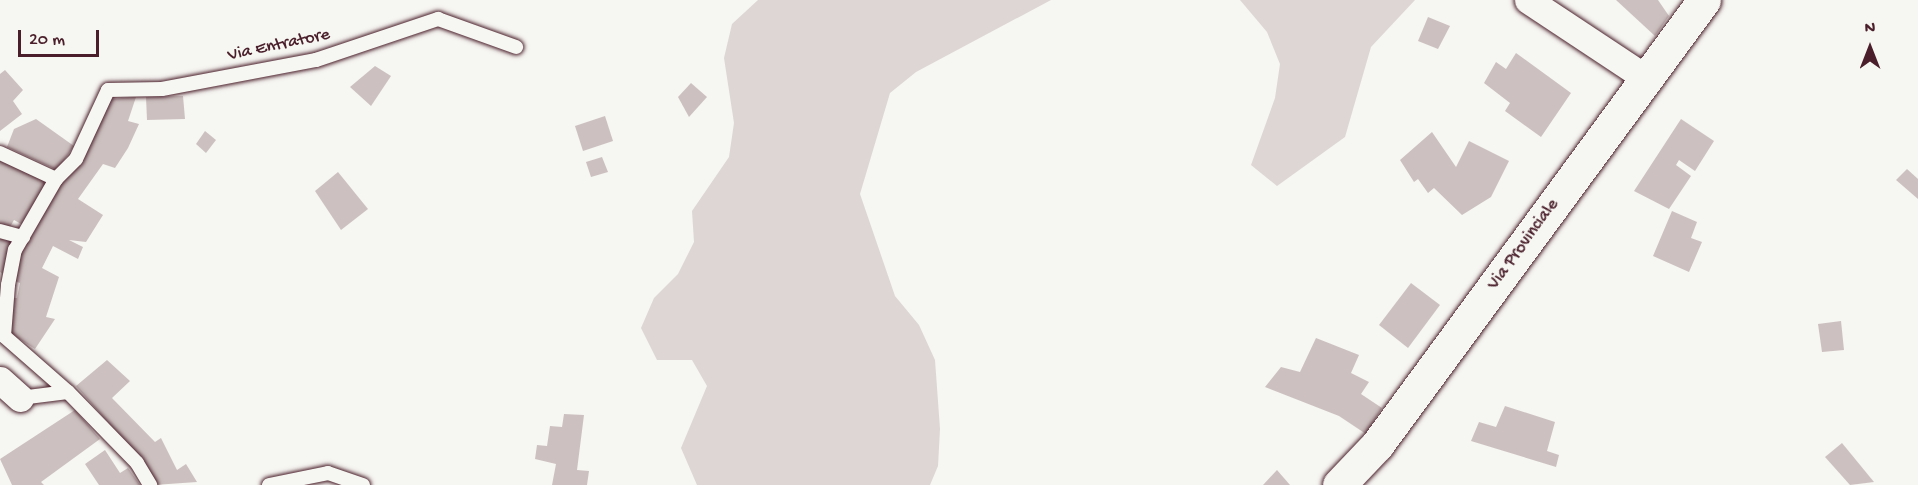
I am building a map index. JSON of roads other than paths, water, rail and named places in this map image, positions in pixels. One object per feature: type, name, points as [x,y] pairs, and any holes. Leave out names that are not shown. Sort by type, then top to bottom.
[{"type":"main road","name":"Via Provinciale","points":[[1339,485],[1377,445],[1704,0]]},
{"type":"street","points":[[1528,0],[1646,78]]},
{"type":"lane","name":"Via Entratore","points":[[150,485],[137,463],[68,392],[4,336],[9,277],[23,237],[56,179],[76,159],[108,90],[162,89],[316,60],[438,19],[516,47]]},
{"type":"lane","points":[[0,153],[56,179]]},
{"type":"lane","points":[[0,231],[23,237]]},
{"type":"lane","points":[[10,389],[68,392]]},
{"type":"lane","points":[[269,485],[328,473],[363,485]]}]
